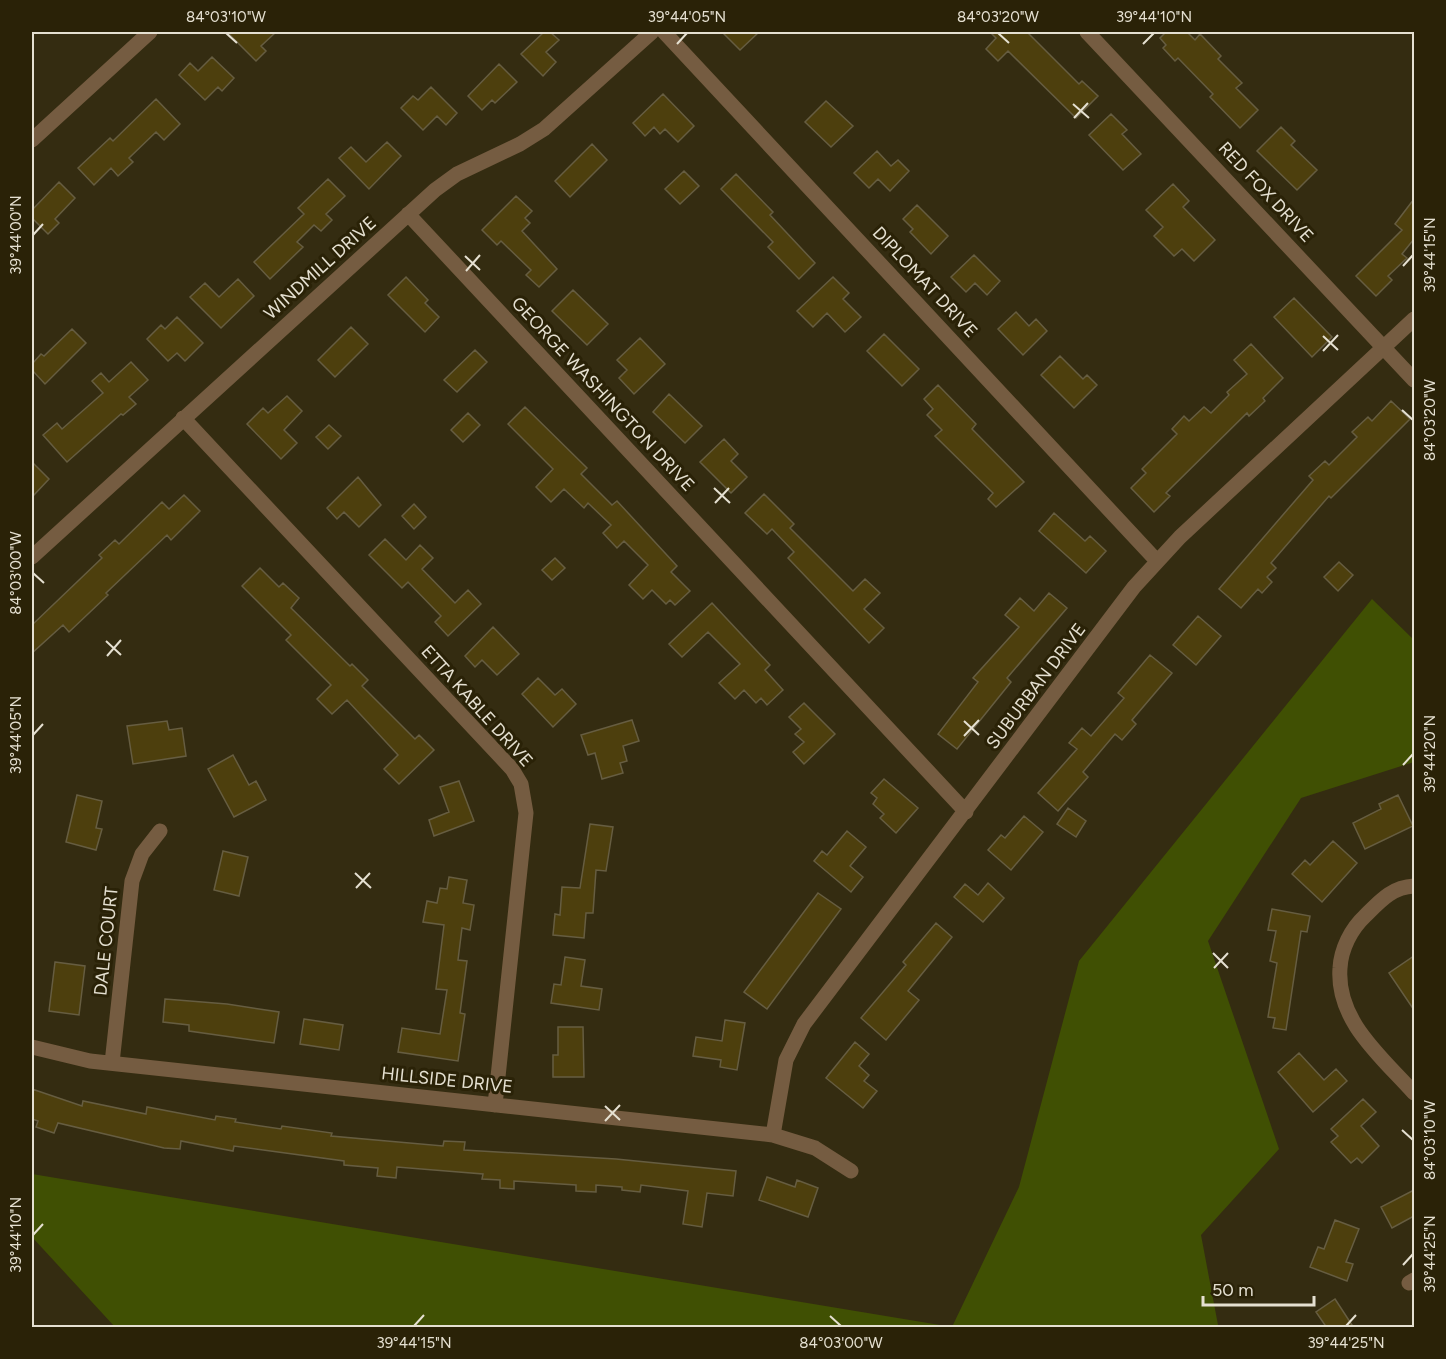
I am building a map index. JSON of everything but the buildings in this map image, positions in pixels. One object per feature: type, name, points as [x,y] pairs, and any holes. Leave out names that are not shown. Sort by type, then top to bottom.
[{"type":"street","points":[[32,140],[150,32]]},
{"type":"street","name":"WINDMILL DRIVE","points":[[32,557],[408,214],[457,174],[520,144],[544,129],[652,32]]},
{"type":"street","name":"DIPLOMAT DRIVE","points":[[664,32],[1156,560]]},
{"type":"street","name":"RED FOX DRIVE","points":[[1087,32],[1414,380]]},
{"type":"street","name":"GEORGE WASHINGTON DRIVE","points":[[408,214],[966,812]]},
{"type":"street","name":"SUBURBAN DRIVE","points":[[773,1135],[786,1060],[798,1034],[1156,560],[1414,319]]},
{"type":"street","name":"ETTA KABLE DRIVE","points":[[183,418],[512,769],[521,784],[526,813],[495,1104]]},
{"type":"street","name":"DALE COURT","points":[[112,1063],[132,881],[142,854],[160,831]]},
{"type":"street","points":[[1414,886],[1392,892],[1361,919],[1349,936],[1342,952],[1339,981],[1344,1007],[1352,1022],[1414,1093]]},
{"type":"street","name":"HILLSIDE DRIVE","points":[[32,1047],[55,1055],[112,1063],[773,1135],[815,1148],[851,1171]]},
{"type":"green space","points":[[1372,599],[1414,640],[1414,762],[1301,798],[1208,941],[1279,1149],[1201,1235],[1218,1325],[1221,1327],[952,1327],[1019,1187],[1079,961]]},
{"type":"green space","points":[[32,1174],[952,1327],[115,1327],[32,1237]]}]
